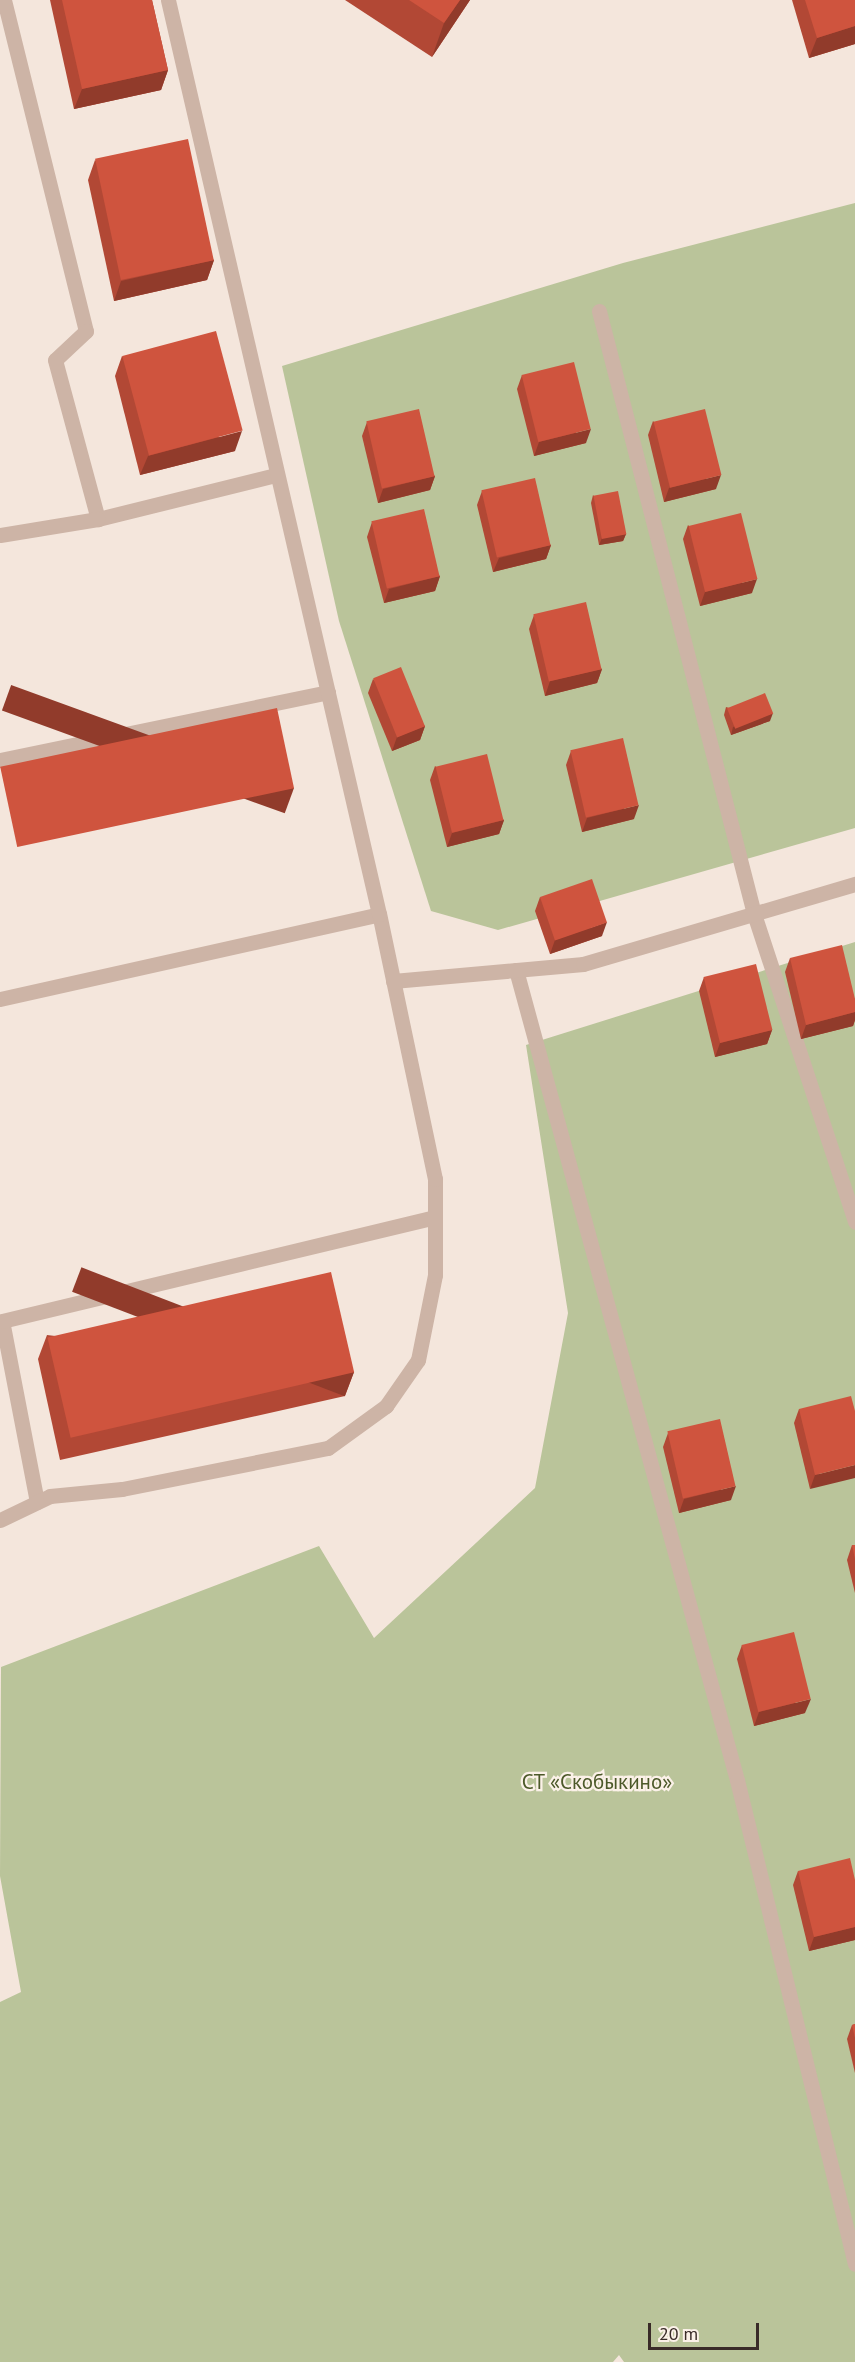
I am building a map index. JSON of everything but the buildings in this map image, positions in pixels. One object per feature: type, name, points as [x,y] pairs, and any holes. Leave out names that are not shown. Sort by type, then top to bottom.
[{"type":"street","points":[[4,0],[86,331],[56,360],[98,519]]},
{"type":"street","points":[[0,1520],[50,1496],[122,1489],[328,1448],[386,1406],[418,1360],[435,1275],[435,1179],[379,914],[168,0]]},
{"type":"street","points":[[599,310],[754,914],[855,1222]]},
{"type":"street","points":[[0,535],[98,519],[276,475]]},
{"type":"street","points":[[0,760],[328,692]]},
{"type":"street","points":[[393,981],[583,964],[855,884]]},
{"type":"street","points":[[0,999],[379,914]]},
{"type":"street","points":[[516,970],[736,1780],[855,2264]]},
{"type":"street","points":[[37,1502],[2,1321],[435,1217]]},
{"type":"green space","points":[[855,203],[855,828],[498,930],[431,911],[339,621],[282,366],[623,263]]},
{"type":"green space","name":"СТ «Скобыкино»","points":[[855,942],[855,2362],[624,2362],[619,2355],[613,2362],[0,2362],[0,2002],[21,1992],[0,1876],[1,1667],[319,1546],[374,1638],[535,1488],[568,1313],[526,1045]]}]
